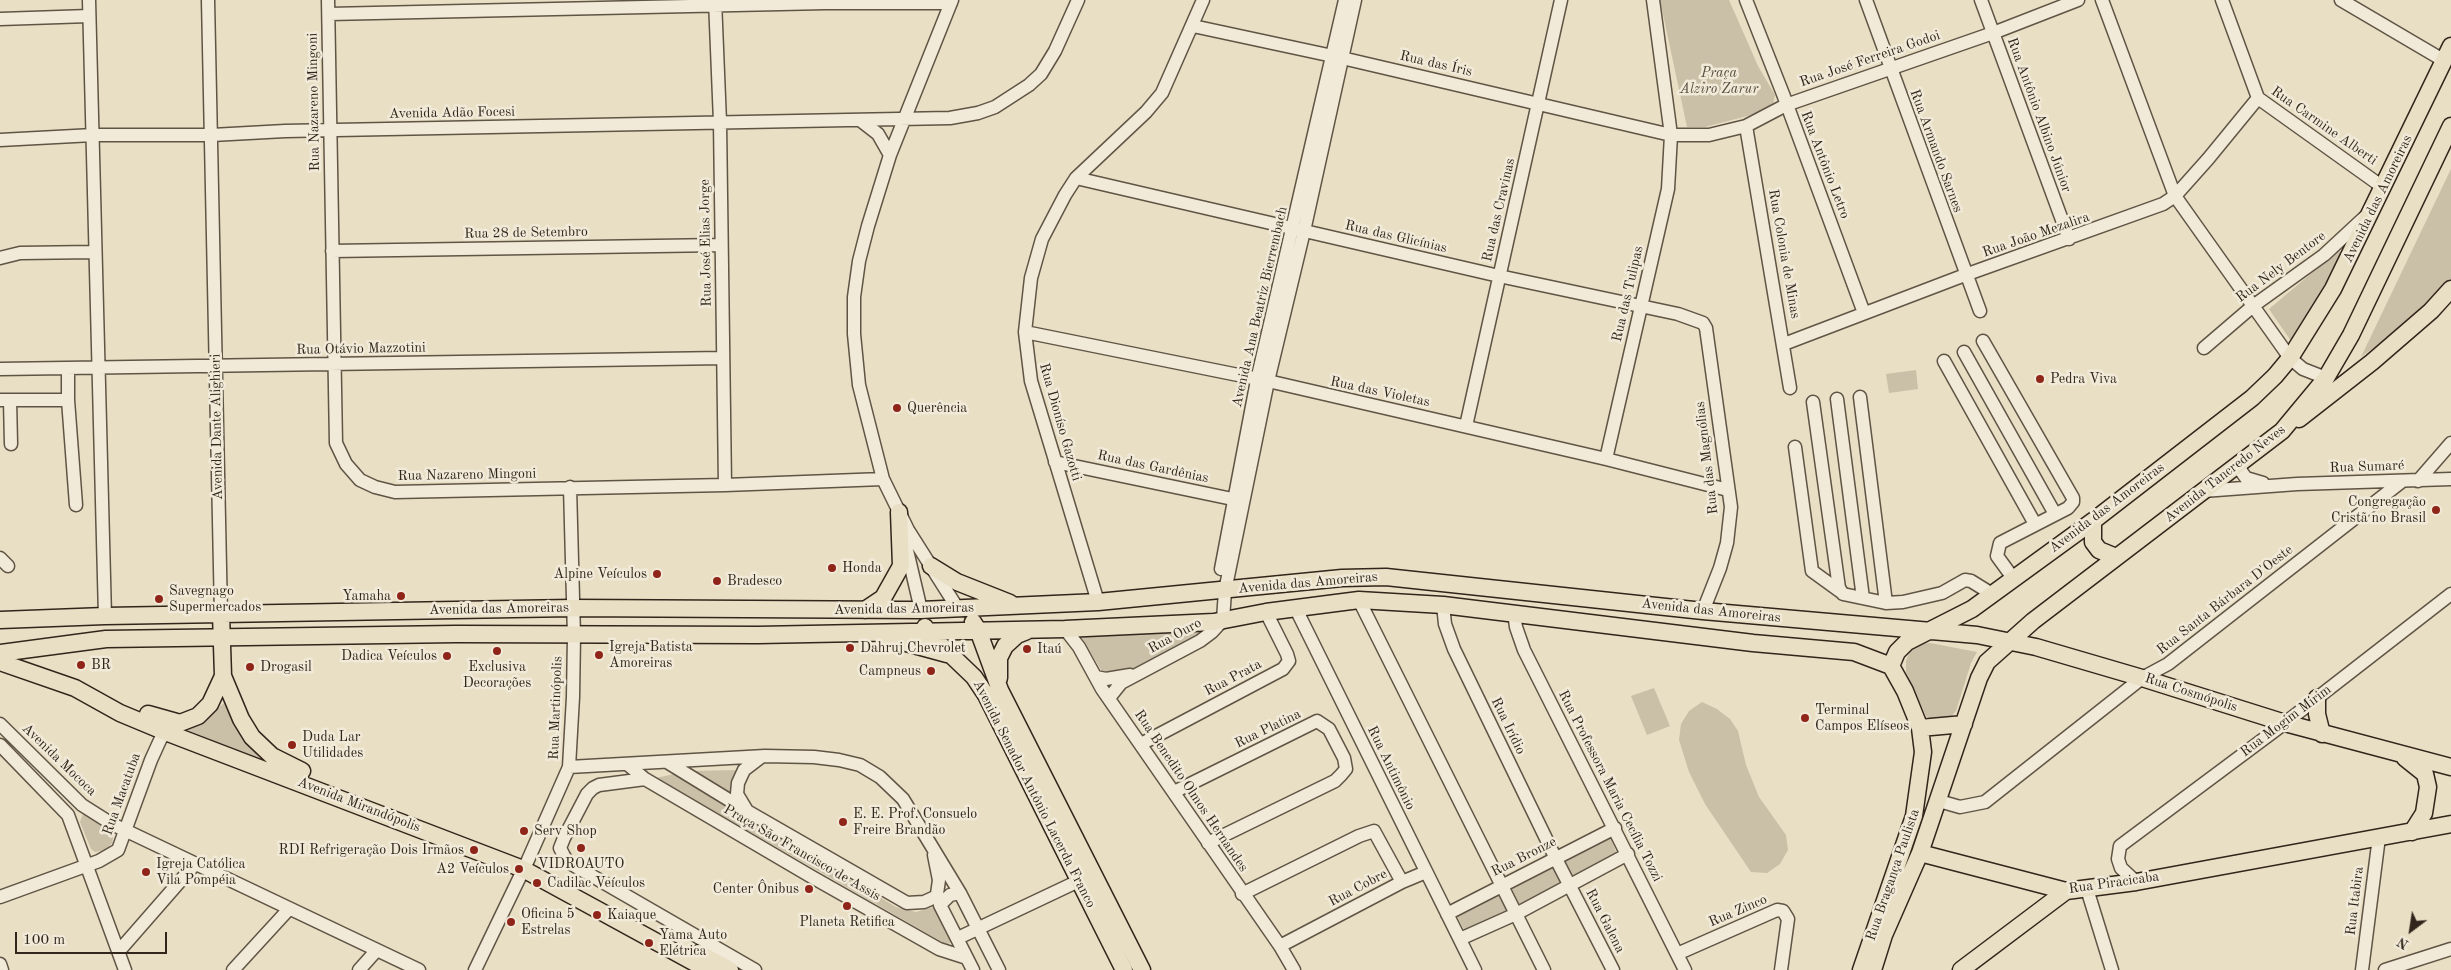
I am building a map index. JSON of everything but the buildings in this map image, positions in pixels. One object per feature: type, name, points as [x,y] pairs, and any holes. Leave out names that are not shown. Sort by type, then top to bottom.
[{"type":"main road","name":"Avenida das Amoreiras","points":[[0,620],[105,616],[572,608],[958,609],[1098,602],[1342,578],[1386,576],[1703,611],[1929,630],[1972,609],[2012,578],[2093,521],[2252,398],[2290,358],[2333,289],[2384,188],[2447,53]]},
{"type":"main road","name":"Avenida Tancredo Neves","points":[[2011,642],[2033,621],[2282,431],[2326,378],[2352,334],[2451,126]]},
{"type":"main road","points":[[2282,431],[2327,399],[2372,362],[2431,311],[2451,289]]},
{"type":"main road","points":[[2326,378],[2342,376],[2372,362]]},
{"type":"main road","points":[[865,610],[884,598],[901,566],[899,512]]},
{"type":"main road","points":[[2093,521],[2093,542],[2099,550],[2116,558]]},
{"type":"main road","points":[[931,566],[975,590],[1017,605]]},
{"type":"main road","name":"Avenida das Amoreiras","points":[[2,663],[106,639],[221,639],[456,634],[574,636],[1065,629],[1218,621],[1266,612],[1359,600],[1443,605],[1753,643],[1854,652],[1891,666]]},
{"type":"main road","points":[[958,609],[972,621],[978,630]]},
{"type":"main road","points":[[921,610],[927,632]]},
{"type":"main road","name":"Avenida Dante Alighieri","points":[[174,728],[198,716],[210,704],[223,676],[221,614]]},
{"type":"main road","points":[[2033,621],[2027,635],[2036,647]]},
{"type":"main road","name":"Avenida Senador Antônio Lacerda Franco","points":[[978,630],[1000,690],[1086,877],[1124,970]]},
{"type":"main road","points":[[1000,690],[998,658],[1012,639],[1029,630]]},
{"type":"main road","points":[[1891,666],[1901,648],[1913,638],[1929,630]]},
{"type":"main road","name":"Rua Cosmópolis","points":[[1929,630],[1977,635],[2036,647],[2322,734],[2451,766]]},
{"type":"main road","points":[[868,632],[951,656]]},
{"type":"main road","name":"Avenida Senador Antônio Lacerda Franco","points":[[927,632],[974,677],[1086,877],[1142,970]]},
{"type":"main road","points":[[1920,853],[1982,669],[1992,655],[2011,642]]},
{"type":"main road","name":"Avenida Mirandópolis","points":[[2,663],[75,688],[120,712],[174,728],[526,864],[708,970]]},
{"type":"main road","name":"Rua Bragança Paulista","points":[[1861,970],[1917,802],[1923,752],[1920,728],[1891,666]]},
{"type":"main road","name":"Avenida Mirandópolis","points":[[223,676],[241,718],[252,736],[261,747],[284,764],[526,864],[730,970]]},
{"type":"main road","points":[[2317,698],[2317,714],[2322,734]]},
{"type":"main road","points":[[1920,728],[1964,724]]},
{"type":"main road","points":[[2401,755],[2420,768],[2427,780],[2427,800],[2424,813],[2412,832]]},
{"type":"main road","name":"Rua Piracicaba","points":[[1920,853],[2066,891],[2136,882],[2451,824]]},
{"type":"main road","name":"Rua Bragança Paulista","points":[[1873,970],[1884,935],[1920,853]]},
{"type":"main road","points":[[1961,970],[2066,891]]},
{"type":"street","points":[[89,0],[97,369],[105,616]]},
{"type":"street","name":"Avenida Dante Alighieri","points":[[208,0],[221,614]]},
{"type":"street","name":"Rua Nazareno Mingoni","points":[[328,0],[333,364],[336,443],[346,464],[360,480],[375,487],[395,492],[725,485],[884,479]]},
{"type":"street","name":"Avenida Adão Focesi","points":[[0,140],[93,136],[950,118],[978,113],[995,107],[1029,85],[1041,74],[1055,51],[1078,0]]},
{"type":"street","name":"Rua Dioníso Gazotti","points":[[1098,602],[1031,381],[1025,332],[1031,278],[1042,239],[1053,216],[1076,178],[1146,112],[1162,93],[1203,0]]},
{"type":"street","name":"Avenida Ana Beatriz Bierrembach","points":[[1218,621],[1221,591],[1263,380],[1299,230],[1337,56],[1345,0]]},
{"type":"street","name":"Avenida Ana Beatriz Bierrembach","points":[[1337,56],[1355,0]]},
{"type":"street","name":"Rua das Cravinas","points":[[1466,426],[1561,0]]},
{"type":"street","points":[[1652,0],[1661,46],[1671,134]]},
{"type":"street","name":"Rua Antônio Letro","points":[[1746,0],[1864,313]]},
{"type":"street","name":"Rua Armando Sarnes","points":[[1866,0],[1965,275],[1980,311]]},
{"type":"street","name":"Rua Antônio Albino Júnior","points":[[1981,0],[2069,239]]},
{"type":"street","name":"Rua José Ferreira Godoi","points":[[1671,134],[1709,135],[1746,126],[1786,105],[1890,67],[1993,33],[2078,0]]},
{"type":"street","points":[[2102,0],[2175,196],[2290,358],[2303,369],[2326,378]]},
{"type":"street","name":"Rua Carmine Alberti","points":[[2222,0],[2258,98],[2384,188]]},
{"type":"street","points":[[2341,0],[2447,53]]},
{"type":"street","points":[[329,14],[715,3],[952,2],[890,156],[868,226],[859,262],[854,296],[854,334],[859,385],[884,479],[899,512],[958,609]]},
{"type":"street","name":"Rua José Elias Jorge","points":[[715,3],[720,122],[720,245],[725,485]]},
{"type":"street","points":[[0,19],[89,16]]},
{"type":"street","name":"Rua das Íris","points":[[1193,26],[1337,56],[1671,134]]},
{"type":"street","name":"Rua João Mezalira","points":[[1784,344],[1965,275],[2163,204],[2175,196],[2258,98]]},
{"type":"street","points":[[860,120],[878,134],[890,156]]},
{"type":"street","name":"Rua Colonia de Minas","points":[[1746,126],[1790,388]]},
{"type":"street","name":"Rua das Tulipas","points":[[1606,459],[1668,189],[1671,134]]},
{"type":"street","name":"Rua das Glicínias","points":[[1076,178],[1499,276],[1692,318],[1703,323],[1706,328]]},
{"type":"street","name":"Rua Nely Bentore","points":[[2204,348],[2253,306],[2351,232],[2373,208]]},
{"type":"street","name":"Rua 28 de Setembro","points":[[332,251],[720,245]]},
{"type":"street","points":[[0,258],[20,253],[94,252]]},
{"type":"street","name":"Rua das Magnólias","points":[[1703,611],[1720,568],[1726,544],[1731,507],[1706,328]]},
{"type":"street","name":"Rua das Violetas","points":[[1025,332],[1263,380],[1606,459],[1728,490]]},
{"type":"street","points":[[1983,341],[2073,498],[2070,507],[2002,540],[1997,548],[1998,560],[2012,578]]},
{"type":"street","points":[[1964,352],[2055,514]]},
{"type":"street","name":"Rua Otávio Mazzotini","points":[[0,370],[723,358]]},
{"type":"street","points":[[1944,361],[2035,524]]},
{"type":"street","points":[[68,368],[68,400],[76,505]]},
{"type":"street","points":[[1860,396],[1886,603]]},
{"type":"street","points":[[1837,399],[1863,598]]},
{"type":"street","points":[[11,444],[5,400],[68,400]]},
{"type":"street","points":[[1813,402],[1841,592]]},
{"type":"street","points":[[2418,481],[2451,443]]},
{"type":"street","points":[[1796,447],[1812,571],[1845,595],[1886,603],[1903,602],[1942,593],[1965,580],[1971,581],[1992,594]]},
{"type":"street","name":"Rua das Gardênias","points":[[1055,462],[1239,500]]},
{"type":"street","name":"Rua Sumaré","points":[[2240,462],[2243,475],[2251,481],[2283,486]]},
{"type":"street","name":"Rua Sumaré","points":[[2203,491],[2451,479]]},
{"type":"street","name":"Rua Santa Bárbara D'Oeste","points":[[1939,801],[1960,807],[1985,802],[2142,678],[2168,664],[2401,482]]},
{"type":"street","name":"Rua Martinópolis","points":[[475,970],[526,864],[569,768],[574,636],[570,487]]},
{"type":"street","points":[[899,512],[921,610]]},
{"type":"street","name":"Rua Mogim Mirim","points":[[2136,882],[2124,873],[2121,868],[2118,859],[2120,846],[2285,723],[2451,594]]},
{"type":"street","points":[[1359,600],[1544,970]]},
{"type":"street","name":"Rua Irídio","points":[[1443,605],[1445,624],[1454,649],[1555,857]]},
{"type":"street","name":"Rua Antimônio","points":[[1296,609],[1475,970]]},
{"type":"street","name":"Rua Prata","points":[[1141,744],[1283,669],[1287,664],[1287,654],[1266,612]]},
{"type":"street","name":"Rua Professora Maria Cecília Tozzi","points":[[1514,613],[1516,627],[1524,650],[1685,970]]},
{"type":"street","name":"Rua Ouro","points":[[1109,698],[1121,683],[1200,641],[1212,632],[1218,621]]},
{"type":"street","name":"Rua Benedito Olmos Hernandes","points":[[1065,629],[1079,647],[1109,698],[1242,894],[1280,946],[1294,970]]},
{"type":"street","name":"Rua Ouro","points":[[1096,678],[1117,678],[1137,673]]},
{"type":"street","name":"Rua Platina","points":[[1174,792],[1317,721],[1329,729],[1344,758],[1346,769],[1335,781],[1208,843]]},
{"type":"street","name":"Avenida Mococa","points":[[0,724],[82,805],[125,831],[419,970]]},
{"type":"street","name":"Rua Macatuba","points":[[0,898],[88,865],[110,856],[118,850],[150,760],[162,738],[174,728]]},
{"type":"street","points":[[0,745],[68,816],[126,970]]},
{"type":"street","points":[[569,768],[765,756],[839,760],[867,769],[880,777],[903,799],[930,840],[960,893],[999,970]]},
{"type":"street","name":"Praça São Francisco de Assis","points":[[747,811],[737,794],[738,783],[744,770],[765,756]]},
{"type":"street","name":"Praça São Francisco de Assis","points":[[667,762],[747,811],[901,900],[918,903],[938,901],[950,895],[960,893]]},
{"type":"street","name":"Praça São Francisco de Assis","points":[[627,764],[645,779],[939,950],[970,964]]},
{"type":"street","points":[[645,779],[592,788],[587,794],[560,848],[568,862],[755,970]]},
{"type":"street","points":[[68,816],[82,805]]},
{"type":"street","name":"Rua Bronze","points":[[1447,914],[1500,885],[1615,828]]},
{"type":"street","name":"Rua Cobre","points":[[1242,894],[1359,836],[1374,831],[1402,882],[1280,946]]},
{"type":"street","name":"Rua Itabira","points":[[2362,970],[2379,836]]},
{"type":"street","points":[[930,840],[939,880],[938,901],[970,964]]},
{"type":"street","name":"Rua Galena","points":[[1570,885],[1628,854]]},
{"type":"street","name":"Rua Galena","points":[[1555,857],[1613,970]]},
{"type":"street","points":[[119,951],[195,864]]},
{"type":"street","points":[[1402,882],[1426,872]]},
{"type":"street","points":[[958,938],[1086,877]]},
{"type":"street","points":[[1460,939],[1516,914],[1570,885]]},
{"type":"street","points":[[2087,889],[2112,970]]},
{"type":"street","points":[[233,970],[289,909]]},
{"type":"street","name":"Rua Zinco","points":[[1677,954],[1777,910],[1783,911],[1788,919],[1781,970]]},
{"type":"street","points":[[2386,970],[2451,949]]},
{"type":"street","points":[[359,970],[376,951]]},
{"type":"street","points":[[0,964],[2,970]]},
{"type":"green space","name":"Praça Alziro Zarur","points":[[1660,0],[1729,0],[1758,66],[1775,95],[1773,105],[1751,115],[1705,127],[1687,127]]},
{"type":"green space","points":[[2451,169],[2451,283],[2428,309],[2361,357]]},
{"type":"green space","points":[[2338,251],[2346,254],[2293,344],[2269,309]]},
{"type":"green space","points":[[1916,370],[1918,389],[1889,393],[1886,374]]},
{"type":"green space","points":[[1216,624],[1205,634],[1133,672],[1110,675],[1101,670],[1081,636]]},
{"type":"green space","points":[[1930,643],[1977,652],[1971,663],[1956,711],[1950,718],[1933,720],[1926,716],[1906,672],[1906,661],[1910,651],[1919,644]]},
{"type":"green space","points":[[1654,688],[1670,726],[1647,735],[1631,696]]},
{"type":"green space","points":[[1702,702],[1717,709],[1730,719],[1738,731],[1746,765],[1759,797],[1786,835],[1788,850],[1780,864],[1767,873],[1751,872],[1705,804],[1689,772],[1679,740],[1681,724],[1689,711]]},
{"type":"green space","points":[[224,703],[245,739],[261,760],[187,730],[200,725]]},
{"type":"green space","points":[[741,770],[731,787],[735,799],[687,771]]},
{"type":"green space","points":[[674,774],[896,907],[916,912],[937,906],[954,941],[948,944],[944,943],[681,792],[652,779]]},
{"type":"green space","points":[[83,814],[88,814],[114,832],[112,843],[106,850],[95,852],[91,849],[80,822]]},
{"type":"green space","points":[[1609,834],[1618,857],[1466,934],[1455,912]]},
{"type":"place","name":"Pedra Viva","points":[[2040,379]]},
{"type":"place","name":"Querência","points":[[897,408]]},
{"type":"place","name":"Congregação Cristã no Brasil","points":[[2436,510]]},
{"type":"place","name":"Honda","points":[[832,568]]},
{"type":"place","name":"Alpine Veículos","points":[[657,574]]},
{"type":"place","name":"Bradesco","points":[[717,581]]},
{"type":"place","name":"Yamaha","points":[[401,596]]},
{"type":"place","name":"Savegnago Supermercados","points":[[159,599]]},
{"type":"place","name":"Dahruj Chevrolet","points":[[850,648]]},
{"type":"place","name":"Itaú","points":[[1027,649]]},
{"type":"place","name":"Exclusiva Decorações","points":[[497,651]]},
{"type":"place","name":"Igreja Batista Amoreiras","points":[[599,655]]},
{"type":"place","name":"Dadica Veículos","points":[[447,656]]},
{"type":"place","name":"BR","points":[[81,665]]},
{"type":"place","name":"Drogasil","points":[[250,667]]},
{"type":"place","name":"Campneus","points":[[931,671]]},
{"type":"place","name":"Terminal Campos Elíseos","points":[[1805,718]]},
{"type":"place","name":"Duda Lar Utilidades","points":[[292,745]]},
{"type":"place","name":"E. E. Prof. Consuelo Freire Brandão","points":[[843,822]]},
{"type":"place","name":"Serv Shop","points":[[524,831]]},
{"type":"place","name":"VIDROAUTO","points":[[581,848]]},
{"type":"place","name":"RDI Refrigeração Dois Irmãos","points":[[474,850]]},
{"type":"place","name":"A2 Veículos","points":[[519,869]]},
{"type":"place","name":"Igreja Católica Vila Pompéia","points":[[146,872]]},
{"type":"place","name":"Cadilac Veículos","points":[[537,883]]},
{"type":"place","name":"Center Ônibus","points":[[809,889]]},
{"type":"place","name":"Planeta Retifica","points":[[847,906]]},
{"type":"place","name":"Kaiaque","points":[[597,915]]},
{"type":"place","name":"Oficina 5 Estrelas","points":[[511,922]]},
{"type":"place","name":"Yama Auto Elétrica","points":[[649,943]]}]
